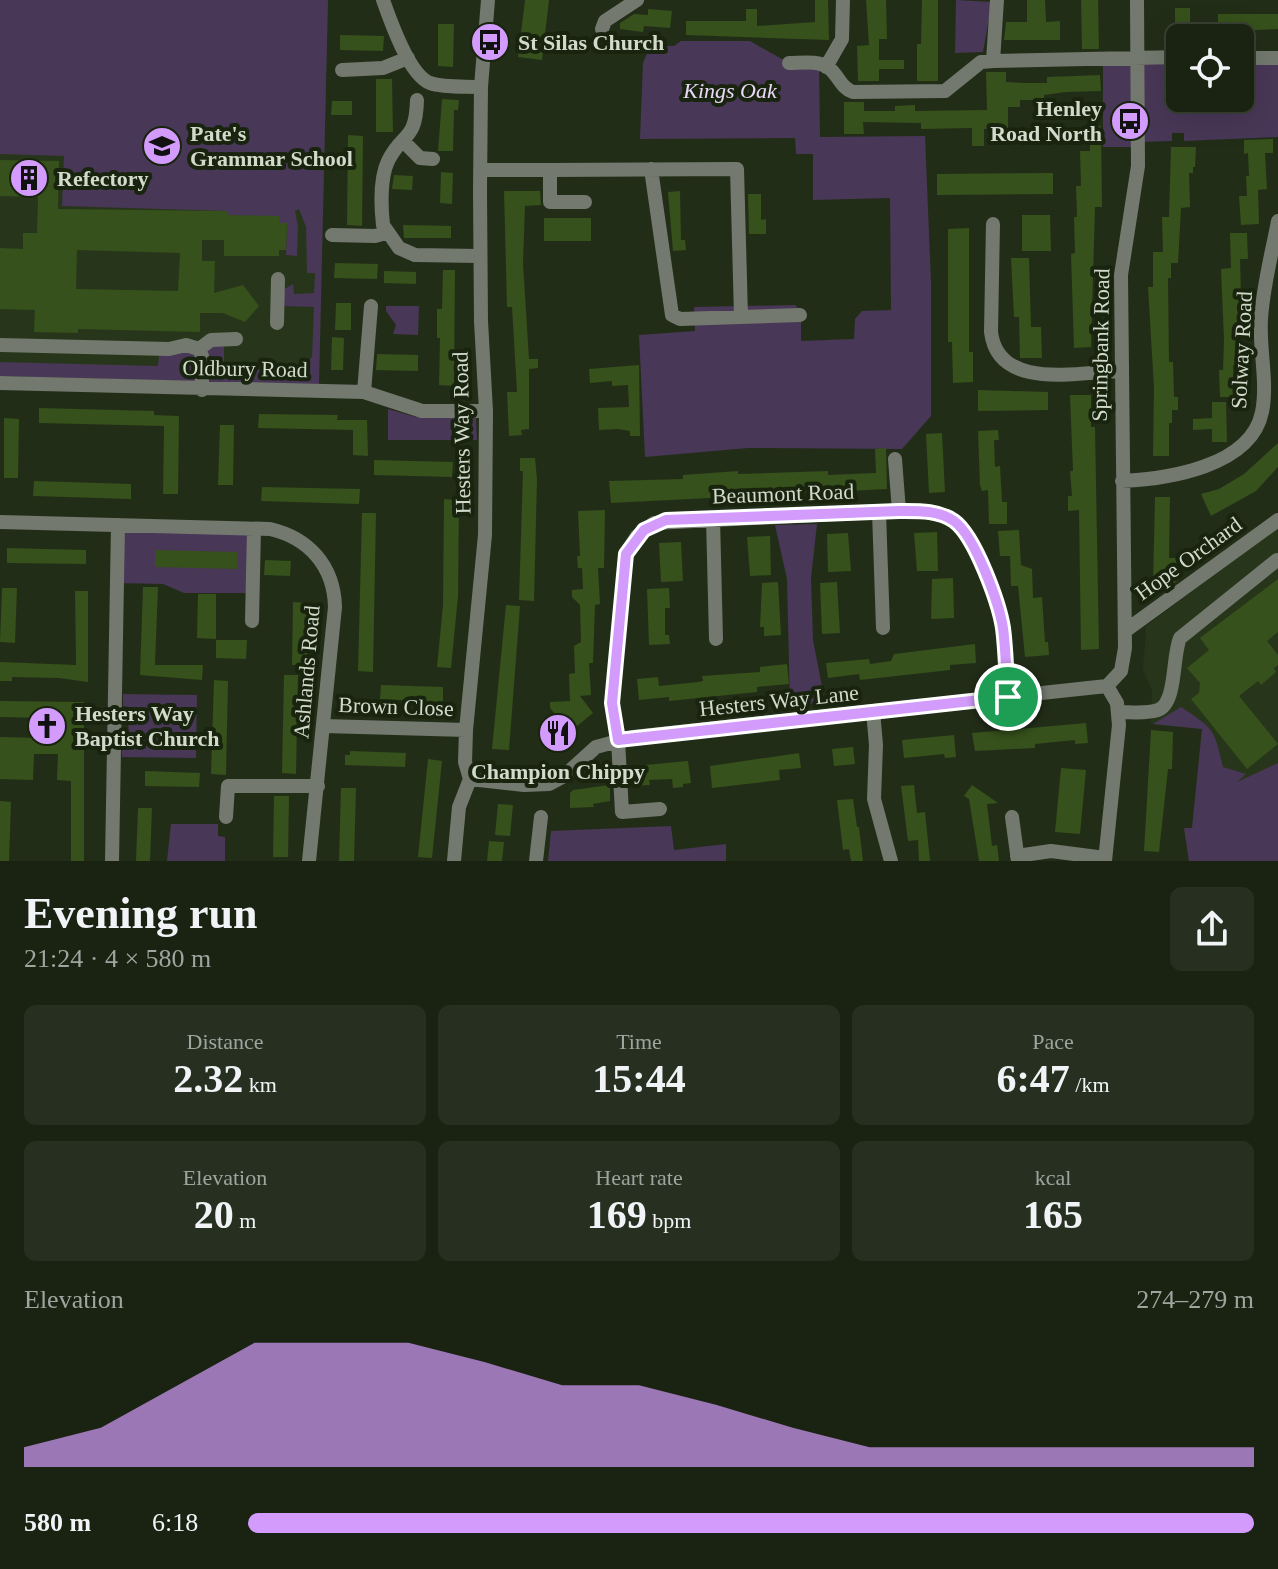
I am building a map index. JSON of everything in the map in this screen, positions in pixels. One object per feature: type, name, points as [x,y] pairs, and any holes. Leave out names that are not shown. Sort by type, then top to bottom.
[{"type":"street","points":[[383,0],[418,74],[431,83],[481,87]]},
{"type":"street","name":"Hesters Way Road","points":[[454,861],[459,807],[470,779],[465,762],[466,730],[485,535],[486,411],[479,256],[481,87],[488,0]]},
{"type":"street","points":[[602,29],[605,21],[637,0]]},
{"type":"street","points":[[826,67],[842,39],[843,0]]},
{"type":"street","points":[[993,61],[997,0]]},
{"type":"street","name":"Springbank Road","points":[[1107,686],[1116,680],[1123,666],[1125,631],[1121,275],[1138,166],[1137,0]]},
{"type":"street","points":[[342,70],[383,68],[408,58]]},
{"type":"street","points":[[789,63],[819,63],[844,88],[853,92],[945,91],[981,62],[1166,58]]},
{"type":"street","points":[[1254,58],[1278,58]]},
{"type":"street","points":[[417,100],[416,122],[388,160],[385,170],[382,217],[386,233],[399,248],[415,255],[479,256]]},
{"type":"street","points":[[404,142],[420,158],[433,159]]},
{"type":"street","points":[[651,169],[672,315],[680,319],[800,315]]},
{"type":"street","points":[[480,170],[737,169],[741,316]]},
{"type":"street","points":[[550,170],[550,202],[585,202]]},
{"type":"street","name":"Solway Road","points":[[1122,481],[1159,479],[1195,471],[1218,461],[1253,431],[1262,413],[1261,319],[1278,221]]},
{"type":"street","points":[[993,224],[991,332],[994,348],[1003,361],[1026,373],[1120,371]]},
{"type":"street","points":[[332,235],[375,236],[386,233]]},
{"type":"street","points":[[277,323],[278,279]]},
{"type":"street","points":[[364,392],[371,306]]},
{"type":"street","points":[[199,349],[211,340],[236,339]]},
{"type":"street","points":[[0,345],[169,349],[186,345],[199,349],[202,356],[202,390]]},
{"type":"street","points":[[1262,361],[1278,360]]},
{"type":"street","name":"Oldbury Road","points":[[0,383],[364,392],[422,411],[486,411]]},
{"type":"street","points":[[895,459],[899,511]]},
{"type":"street","name":"Beaumont Road","points":[[660,809],[622,812],[618,740],[612,703],[626,554],[637,536],[654,523],[899,511],[927,512],[947,517],[970,540],[1002,626],[1008,697]]},
{"type":"street","points":[[879,512],[883,628]]},
{"type":"street","points":[[713,518],[716,639]]},
{"type":"street","name":"Hope Orchard","points":[[1125,631],[1278,520]]},
{"type":"street","name":"Ashlands Road","points":[[0,522],[285,532],[300,540],[319,558],[331,579],[335,607],[309,861]]},
{"type":"street","points":[[112,861],[118,525]]},
{"type":"street","points":[[252,621],[254,529]]},
{"type":"street","points":[[1119,712],[1156,711],[1166,705],[1170,696],[1175,649],[1180,638],[1277,560]]},
{"type":"street","points":[[1012,817],[1018,858],[1051,851],[1105,859],[1119,712],[1107,686]]},
{"type":"street","name":"Hesters Way Lane","points":[[470,779],[524,785],[549,784],[564,776],[596,747],[618,740],[1107,686]]},
{"type":"street","points":[[873,711],[876,745],[874,799],[891,861]]},
{"type":"street","name":"Brown Close","points":[[324,726],[466,730]]},
{"type":"street","points":[[226,817],[228,786],[318,786]]},
{"type":"street","points":[[536,861],[541,817]]},
{"type":"shaded area","name":"Pate's Grammar School","points":[[0,0],[328,0],[319,385],[0,376]]},
{"type":"shaded area","points":[[1278,528],[1278,861],[1189,861],[1184,828],[1192,828],[1202,729],[1151,724],[1152,691],[1143,670],[1146,626]]},
{"type":"green space","name":"Pate's Grammar School","points":[[0,0],[328,0],[319,385],[0,376],[0,362],[158,366],[159,355],[210,349],[216,343],[224,343],[224,365],[303,366],[312,357],[314,307],[283,306],[283,290],[293,284],[294,294],[314,293],[315,273],[307,273],[306,227],[299,209],[295,211],[297,256],[286,255],[287,224],[279,223],[279,216],[227,219],[227,211],[62,206],[64,156],[0,154]]},
{"type":"green space","points":[[956,0],[992,2],[983,52],[955,53]]},
{"type":"green space","name":"Kings Oak","points":[[681,41],[750,41],[789,63],[819,63],[820,137],[925,136],[931,282],[931,416],[902,449],[748,448],[645,457],[639,335],[695,331],[694,307],[795,305],[801,311],[801,341],[854,339],[855,319],[862,311],[891,310],[890,198],[813,200],[813,154],[796,154],[795,138],[640,139],[643,63],[650,46],[674,46]]},
{"type":"green space","points":[[1166,58],[1166,112],[1254,112],[1254,58],[1278,58],[1278,137],[1184,141],[1184,133],[1172,133],[1172,141],[1139,142],[1139,147],[1103,147],[1103,60]]},
{"type":"green space","points":[[386,306],[419,306],[418,335],[393,334],[396,325]]},
{"type":"green space","points":[[388,409],[416,417],[476,418],[477,440],[388,440]]},
{"type":"green space","points":[[817,524],[811,578],[813,640],[825,702],[790,706],[787,579],[775,525]]},
{"type":"green space","points":[[118,525],[254,529],[252,593],[184,593],[163,584],[116,583]]},
{"type":"green space","points":[[123,694],[197,695],[196,758],[122,757],[122,744],[128,744],[129,707],[123,706]]},
{"type":"green space","points":[[1181,707],[1211,731],[1223,767],[1246,774],[1237,782],[1278,763],[1278,861],[1189,861],[1184,828],[1192,828],[1202,729],[1153,724]]},
{"type":"green space","points":[[171,824],[218,824],[218,836],[225,837],[225,861],[167,861]]},
{"type":"green space","points":[[671,826],[674,850],[726,844],[726,861],[548,861],[551,831]]},
{"type":"building","points":[[525,0],[549,0],[542,60],[518,57]]},
{"type":"building","points":[[815,0],[828,0],[829,40],[686,35],[686,21],[746,21],[746,9],[757,9],[757,26],[815,22]]},
{"type":"building","points":[[866,0],[886,0],[887,39],[879,39],[879,60],[904,60],[904,69],[879,69],[879,81],[858,81],[857,46],[869,45]]},
{"type":"building","points":[[922,0],[938,0],[938,81],[917,81]]},
{"type":"building","points":[[1027,0],[1045,0],[1046,22],[1060,21],[1060,40],[1004,40],[1006,22],[1027,22]]},
{"type":"building","points":[[1081,0],[1098,0],[1099,49],[1082,49]]},
{"type":"building","points":[[1175,8],[1190,8],[1190,24],[1175,24]]},
{"type":"building","points":[[648,9],[672,11],[670,28],[644,26],[643,32],[620,29],[620,23],[634,14],[648,15]]},
{"type":"building","points":[[1218,14],[1278,14],[1278,29],[1254,30],[1254,24],[1218,24]]},
{"type":"building","points":[[438,24],[454,24],[453,67],[438,66]]},
{"type":"building","points":[[340,35],[384,36],[383,51],[340,50]]},
{"type":"building","points":[[986,72],[1006,72],[1006,82],[1025,83],[1047,83],[1047,77],[1100,75],[1101,91],[1066,92],[1044,95],[1044,100],[1020,100],[1020,107],[1008,107],[1008,129],[984,129],[984,146],[972,146],[972,128],[921,129],[921,123],[863,122],[864,134],[844,134],[844,102],[864,102],[864,111],[895,111],[895,106],[915,105],[915,111],[987,110]]},
{"type":"building","points":[[376,79],[392,79],[393,132],[376,132]]},
{"type":"building","points":[[442,99],[459,100],[458,110],[454,110],[453,151],[438,151]]},
{"type":"building","points":[[332,101],[352,101],[352,115],[331,115]]},
{"type":"building","points":[[1101,126],[1102,207],[1095,207],[1091,347],[1074,348],[1071,254],[1075,253],[1076,186],[1081,186],[1080,151],[1090,151],[1090,127]]},
{"type":"building","points":[[348,135],[363,136],[362,226],[347,225]]},
{"type":"building","points":[[1273,139],[1273,153],[1265,153],[1267,189],[1258,190],[1259,224],[1241,225],[1239,196],[1247,196],[1246,176],[1249,176],[1244,140]]},
{"type":"building","points":[[1171,147],[1196,147],[1195,167],[1193,173],[1189,173],[1190,207],[1181,208],[1178,263],[1171,263],[1171,278],[1168,278],[1169,362],[1173,362],[1174,397],[1178,397],[1178,410],[1172,410],[1172,423],[1169,423],[1169,456],[1153,456],[1154,388],[1148,287],[1153,287],[1153,252],[1163,252],[1162,217],[1169,217]]},
{"type":"building","points":[[0,160],[59,161],[58,209],[227,211],[227,215],[279,216],[279,223],[287,223],[286,250],[279,250],[279,256],[224,256],[224,240],[202,240],[202,261],[215,261],[214,293],[243,285],[259,306],[245,322],[223,313],[200,313],[200,332],[78,329],[78,333],[34,332],[35,310],[0,309],[0,248],[23,249],[23,233],[37,233],[38,197],[0,196]],"holes":[[[77,250],[180,253],[178,291],[76,289]]]},
{"type":"building","points":[[441,172],[453,173],[452,204],[440,203]]},
{"type":"building","points":[[1053,173],[1053,194],[937,195],[937,174]]},
{"type":"building","points":[[394,175],[413,176],[412,190],[392,189]]},
{"type":"building","points":[[504,191],[540,191],[541,205],[525,206],[523,263],[529,359],[538,359],[538,368],[529,369],[529,429],[521,430],[522,435],[509,436],[507,392],[517,392],[512,307],[507,307]]},
{"type":"building","points":[[680,191],[681,240],[685,240],[686,250],[673,251],[668,192]]},
{"type":"building","points":[[748,194],[761,194],[761,220],[766,219],[766,234],[749,234]]},
{"type":"building","points":[[1022,215],[1050,215],[1051,251],[1022,251]]},
{"type":"building","points":[[544,218],[591,218],[591,241],[544,241]]},
{"type":"building","points":[[403,225],[451,226],[451,238],[404,238]]},
{"type":"building","points":[[969,228],[969,352],[973,352],[973,382],[953,383],[952,342],[948,342],[948,229]]},
{"type":"building","points":[[1230,233],[1247,233],[1248,259],[1240,259],[1243,365],[1233,365],[1234,397],[1220,397],[1219,370],[1223,370],[1224,339],[1221,269],[1231,268]]},
{"type":"building","points":[[1011,258],[1029,258],[1031,327],[1041,327],[1042,358],[1020,358],[1019,317],[1014,317]]},
{"type":"building","points":[[335,263],[378,264],[377,279],[334,278]]},
{"type":"building","points":[[443,270],[455,270],[454,386],[439,385],[437,309],[442,309]]},
{"type":"building","points":[[384,271],[416,272],[416,284],[384,283]]},
{"type":"building","points":[[336,303],[351,303],[351,330],[335,330]]},
{"type":"building","points":[[332,337],[344,338],[343,370],[331,370]]},
{"type":"building","points":[[377,354],[418,355],[418,371],[376,370]]},
{"type":"building","points":[[639,365],[640,436],[630,436],[630,431],[618,429],[599,430],[598,408],[629,407],[628,385],[612,386],[612,381],[590,383],[589,369]]},
{"type":"building","points":[[978,390],[1048,392],[1048,410],[978,411]]},
{"type":"building","points":[[1070,395],[1091,395],[1091,427],[1095,427],[1099,649],[1081,650],[1079,510],[1068,511],[1068,496],[1072,496],[1070,471],[1073,471]]},
{"type":"building","points":[[1212,402],[1226,402],[1227,442],[1212,442],[1212,429],[1193,430],[1193,419],[1212,418]]},
{"type":"building","points":[[39,408],[154,411],[154,415],[179,416],[178,494],[163,494],[164,426],[39,423]]},
{"type":"building","points":[[259,414],[338,415],[337,420],[367,420],[368,456],[353,455],[353,430],[258,428]]},
{"type":"building","points":[[4,418],[19,419],[18,478],[4,478]]},
{"type":"building","points":[[220,425],[234,425],[233,485],[218,485]]},
{"type":"building","points":[[998,430],[999,440],[994,440],[995,467],[1000,466],[1002,502],[1007,502],[1007,524],[989,524],[988,490],[982,491],[980,485],[978,431]]},
{"type":"building","points":[[942,433],[945,492],[929,493],[926,434]]},
{"type":"building","points":[[1278,443],[1278,467],[1256,491],[1211,516],[1201,494],[1219,489],[1244,474]]},
{"type":"building","points":[[886,448],[887,489],[611,503],[609,481],[683,479],[683,475],[738,471],[738,474],[876,473],[875,449]]},
{"type":"building","points":[[520,458],[535,458],[534,601],[519,600],[523,471],[520,471]]},
{"type":"building","points":[[374,460],[453,462],[452,477],[374,475]]},
{"type":"building","points":[[34,481],[131,484],[131,499],[33,496]]},
{"type":"building","points":[[262,487],[360,489],[359,504],[261,501]]},
{"type":"building","points":[[1155,497],[1170,497],[1169,558],[1178,558],[1179,580],[1172,584],[1153,585]]},
{"type":"building","points":[[444,499],[459,500],[458,596],[451,668],[437,667],[443,605]]},
{"type":"building","points":[[605,510],[604,568],[598,568],[600,604],[595,605],[593,663],[589,663],[591,695],[580,696],[593,713],[555,744],[546,734],[561,721],[550,708],[550,702],[570,701],[569,674],[575,673],[574,646],[581,642],[580,605],[572,597],[572,590],[583,589],[582,568],[578,568],[577,556],[580,556],[578,511]]},
{"type":"building","points":[[362,513],[376,513],[373,672],[358,671]]},
{"type":"building","points":[[1019,530],[1021,565],[1032,569],[1033,598],[1042,597],[1045,642],[1048,642],[1049,655],[1025,657],[1018,586],[1011,586],[1010,556],[1000,556],[998,531]]},
{"type":"building","points":[[937,532],[938,571],[917,571],[914,533]]},
{"type":"building","points":[[848,533],[851,571],[828,572],[827,534]]},
{"type":"building","points":[[770,536],[771,575],[750,576],[747,537]]},
{"type":"building","points":[[681,542],[683,581],[661,582],[659,543]]},
{"type":"building","points":[[7,548],[86,550],[86,564],[7,563]]},
{"type":"building","points":[[155,550],[237,552],[237,569],[155,567]]},
{"type":"building","points":[[265,560],[291,561],[290,576],[264,575]]},
{"type":"building","points":[[953,578],[954,618],[931,619],[932,579]]},
{"type":"building","points":[[1278,579],[1278,632],[1267,641],[1278,655],[1278,665],[1274,668],[1276,672],[1261,685],[1258,681],[1239,696],[1278,744],[1247,769],[1191,699],[1199,693],[1200,683],[1187,668],[1209,650],[1200,638]]},
{"type":"building","points":[[778,582],[781,635],[764,636],[764,627],[760,627],[762,583]]},
{"type":"building","points":[[837,582],[840,633],[822,634],[820,583]]},
{"type":"building","points":[[143,587],[158,587],[155,665],[203,665],[202,680],[140,675]]},
{"type":"building","points":[[2,588],[17,588],[15,643],[0,642]]},
{"type":"building","points":[[669,588],[670,608],[665,608],[665,635],[669,635],[670,644],[649,645],[647,589]]},
{"type":"building","points":[[75,591],[88,591],[88,682],[12,677],[12,681],[0,681],[0,662],[76,665]]},
{"type":"building","points":[[198,594],[216,594],[216,639],[197,638]]},
{"type":"building","points":[[293,602],[308,603],[307,665],[292,665]]},
{"type":"building","points":[[506,605],[520,606],[509,750],[492,749]]},
{"type":"building","points":[[216,640],[247,640],[246,659],[216,658]]},
{"type":"building","points":[[975,644],[976,663],[950,665],[950,670],[860,680],[859,674],[828,678],[826,663],[869,659],[870,664],[891,661],[894,654]]},
{"type":"building","points":[[787,664],[789,684],[757,687],[757,692],[669,701],[669,697],[639,700],[637,679],[658,677],[659,686],[699,682],[703,681],[702,676],[760,672],[760,667]]},
{"type":"building","points":[[284,675],[298,675],[296,774],[282,773]]},
{"type":"building","points":[[214,680],[228,681],[226,775],[211,774]]},
{"type":"building","points":[[381,685],[443,687],[443,702],[380,699]]},
{"type":"building","points":[[0,701],[84,702],[84,861],[71,861],[71,781],[57,780],[58,754],[34,754],[33,780],[0,779],[0,737],[41,738],[42,718],[0,717]]},
{"type":"building","points":[[1086,723],[1088,743],[1075,744],[1075,740],[1035,744],[1035,748],[975,751],[972,733]]},
{"type":"building","points":[[1151,730],[1173,732],[1172,769],[1168,769],[1159,852],[1144,851]]},
{"type":"building","points":[[954,735],[956,757],[945,758],[944,754],[904,758],[902,740]]},
{"type":"building","points":[[853,747],[855,764],[834,766],[832,749]]},
{"type":"building","points":[[350,751],[406,753],[405,767],[345,765],[345,755],[350,755]]},
{"type":"building","points":[[799,753],[801,768],[779,770],[780,780],[712,788],[710,766]]},
{"type":"building","points":[[428,759],[442,761],[432,858],[418,857]]},
{"type":"building","points":[[688,761],[691,783],[683,784],[683,787],[673,788],[672,779],[649,780],[650,785],[631,786],[630,771],[634,771],[634,766]]},
{"type":"building","points":[[1061,768],[1086,770],[1080,834],[1055,832]]},
{"type":"building","points":[[145,771],[200,773],[199,787],[145,786]]},
{"type":"building","points":[[610,785],[610,801],[593,804],[594,807],[570,808],[570,793],[573,790]]},
{"type":"building","points":[[914,785],[917,813],[925,812],[930,861],[919,861],[918,840],[908,841],[901,786]]},
{"type":"building","points":[[972,785],[998,803],[987,804],[992,846],[997,845],[999,861],[979,861],[969,799],[964,796]]},
{"type":"building","points":[[341,788],[356,788],[354,861],[339,861]]},
{"type":"building","points":[[274,796],[289,796],[288,857],[273,857]]},
{"type":"building","points":[[853,799],[863,861],[851,861],[849,849],[843,850],[837,800]]},
{"type":"building","points":[[0,801],[11,802],[9,861],[0,861]]},
{"type":"building","points":[[498,804],[513,805],[510,836],[495,835]]},
{"type":"building","points":[[138,808],[152,808],[150,861],[136,861]]},
{"type":"building","points":[[489,841],[504,842],[502,861],[487,861]]},
{"type":"place","name":"St Silas Church","points":[[490,42]]},
{"type":"place","name":"Henley Road North","points":[[1130,121]]},
{"type":"place","name":"Pate's Grammar School","points":[[162,146]]},
{"type":"place","name":"Refectory","points":[[29,178]]},
{"type":"place","name":"Hesters Way Baptist Church","points":[[47,726]]},
{"type":"place","name":"Champion Chippy","points":[[558,733]]},
{"type":"route","points":[[899,511],[937,513],[954,521],[970,540],[998,609],[1008,697],[618,740],[612,703],[626,554],[644,530],[666,520],[899,511]]}]
